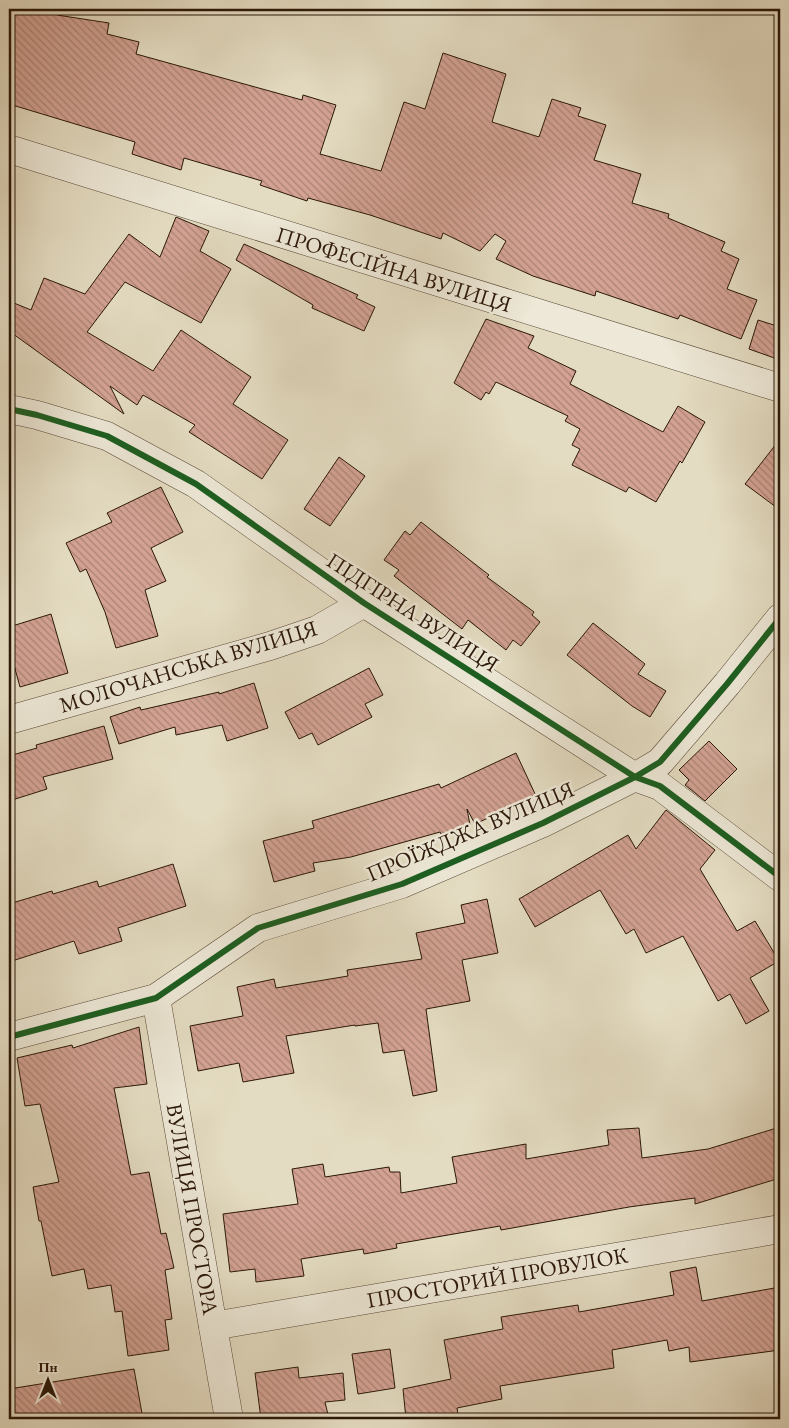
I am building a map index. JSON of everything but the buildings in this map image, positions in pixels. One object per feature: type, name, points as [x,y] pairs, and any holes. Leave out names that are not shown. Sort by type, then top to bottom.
[{"type":"street","name":"ПРОФЕСІЙНА ВУЛИЦЯ","points":[[9,149],[780,388]]},
{"type":"street","name":"ПІДГІРНА ВУЛИЦЯ","points":[[9,409],[37,415],[107,436],[196,484],[364,603],[635,777],[660,786],[780,878]]},
{"type":"street","name":"МОЛОЧАНСЬКА ВУЛИЦЯ","points":[[9,720],[270,646],[317,630],[364,603]]},
{"type":"street","name":"ПРОЇЖДЖА ВУЛИЦЯ","points":[[9,1038],[156,998],[258,928],[402,884],[543,823],[635,777],[660,762],[727,684],[780,618]]},
{"type":"street","name":"ВУЛИЦЯ ПРОСТОРА","points":[[156,998],[229,1419]]},
{"type":"street","name":"ПРОСТОРИЙ ПРОВУЛОК","points":[[213,1326],[780,1230]]},
{"type":"cycle path","points":[[9,409],[37,415],[107,436],[196,484],[364,603],[635,777],[660,786],[780,877]]},
{"type":"cycle path","points":[[9,1037],[156,998],[258,928],[402,884],[543,823],[635,777],[660,762],[727,684],[780,618]]}]
